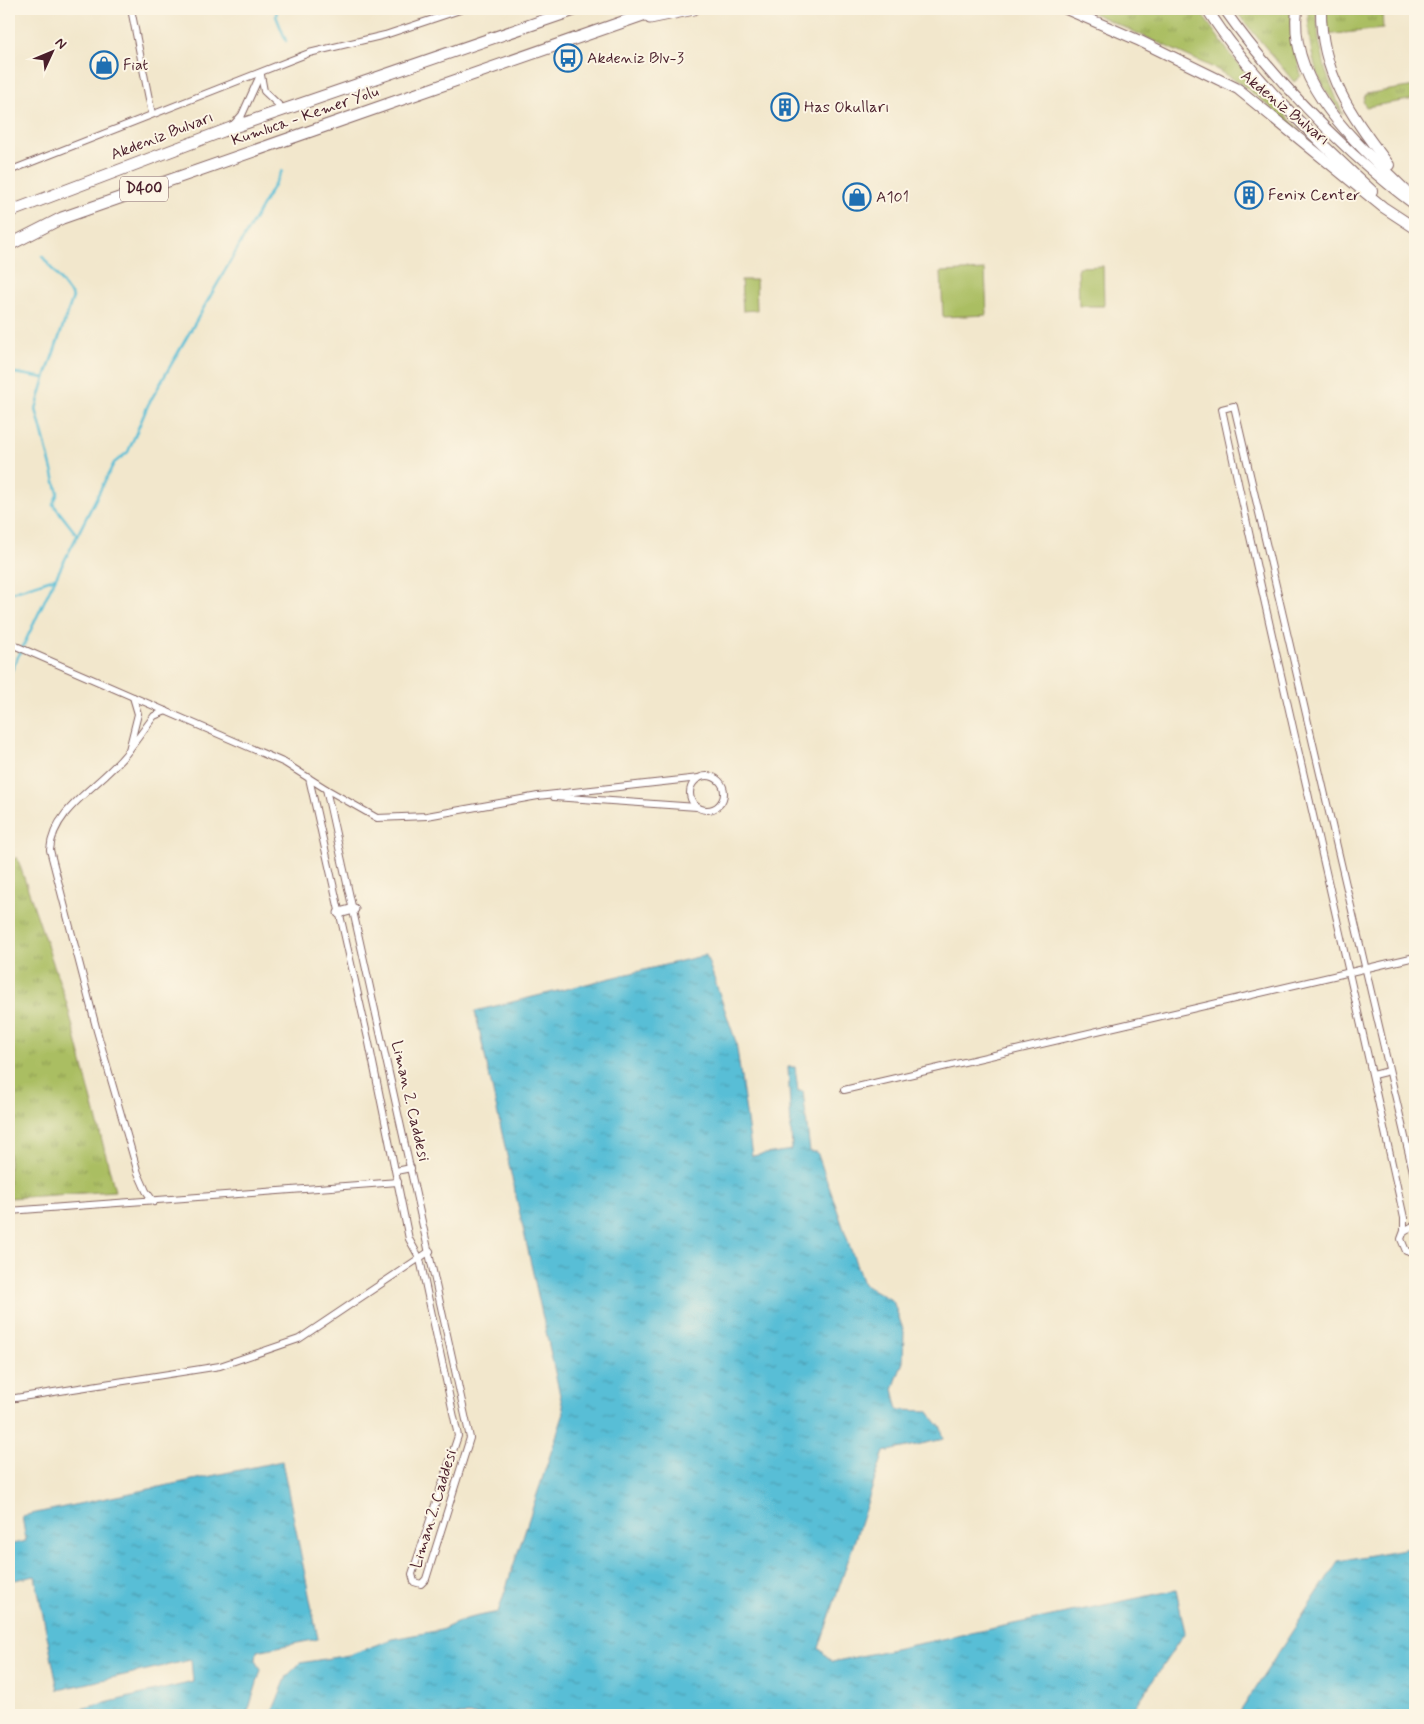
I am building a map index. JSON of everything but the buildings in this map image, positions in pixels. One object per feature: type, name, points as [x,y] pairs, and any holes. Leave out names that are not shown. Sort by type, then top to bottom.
[{"type":"highway","name":"Akdeniz Bulvarı","points":[[9,212],[231,128],[421,61],[577,9]]},
{"type":"highway","name":"Kumluca - Kemer Yolu","points":[[9,245],[62,218],[660,9]]},
{"type":"highway","name":"Kumluca - Kemer Yolu","points":[[614,25],[694,9]]},
{"type":"main road","name":"Akdeniz Bulvarı","points":[[1066,9],[1140,41],[1238,89],[1383,207],[1414,227]]},
{"type":"main road","points":[[1207,9],[1238,54],[1298,119],[1368,187],[1414,227]]},
{"type":"main road","points":[[1297,9],[1300,50],[1310,82],[1330,112],[1414,195]]},
{"type":"main road","points":[[1321,9],[1324,46],[1337,84],[1356,123],[1414,195]]},
{"type":"street","points":[[132,9],[152,114]]},
{"type":"street","points":[[9,171],[152,114],[260,74],[309,53],[385,34],[463,9]]},
{"type":"street","points":[[1224,9],[1248,41],[1306,108],[1373,172],[1415,205]]},
{"type":"street","points":[[260,74],[264,91],[284,110]]},
{"type":"street","points":[[231,128],[242,115],[260,74]]},
{"type":"street","points":[[1415,1180],[1367,968],[1234,406],[1222,409],[1261,592],[1374,1074],[1404,1218],[1402,1243],[1406,1251],[1415,1254]]},
{"type":"street","points":[[9,643],[285,763],[377,818],[427,816],[538,796],[710,776],[715,778],[722,786],[724,797],[718,806],[713,809],[702,810],[690,798],[690,792],[698,778]]},
{"type":"street","points":[[129,750],[138,714],[133,697]]},
{"type":"street","points":[[154,1202],[146,1191],[138,1173],[97,1032],[50,850],[51,837],[56,825],[69,810],[118,765],[154,716],[166,711]]},
{"type":"street","name":"Liman 2. Caddesi","points":[[310,778],[396,1171],[409,1239],[420,1259],[458,1436],[412,1574],[413,1580],[419,1584],[426,1579],[470,1438],[326,789]]},
{"type":"street","points":[[538,796],[697,807]]},
{"type":"street","points":[[339,913],[354,909]]},
{"type":"street","points":[[844,1090],[1415,957]]},
{"type":"street","points":[[1374,1074],[1389,1071]]},
{"type":"street","points":[[396,1171],[411,1168]]},
{"type":"street","points":[[9,1211],[154,1202],[398,1182]]},
{"type":"street","points":[[1404,1231],[1415,1225]]},
{"type":"street","points":[[9,1399],[220,1366],[298,1339],[430,1251]]},
{"type":"green space","points":[[1084,9],[1198,9],[1233,58],[1302,133],[1247,88],[1216,69]]},
{"type":"green space","points":[[1234,9],[1292,9],[1292,34],[1301,76],[1294,82]]},
{"type":"green space","points":[[1308,9],[1316,9],[1319,40],[1326,72],[1343,115],[1319,78],[1312,53]]},
{"type":"green space","points":[[1322,9],[1382,9],[1383,29],[1325,35]]},
{"type":"green space","points":[[1415,86],[1415,99],[1366,107],[1363,101],[1366,94]]},
{"type":"green space","points":[[1103,266],[1104,306],[1079,306],[1078,267]]},
{"type":"green space","points":[[985,270],[987,315],[943,317],[941,272]]},
{"type":"green space","points":[[741,280],[756,280],[757,310],[743,311]]},
{"type":"green space","points":[[17,857],[67,1004],[115,1191],[9,1198],[9,863]]},
{"type":"water","points":[[706,955],[736,1042],[752,1156],[792,1150],[788,1067],[795,1067],[798,1091],[803,1091],[810,1152],[817,1152],[863,1284],[893,1301],[904,1332],[903,1362],[893,1389],[898,1410],[927,1411],[941,1428],[944,1439],[884,1452],[819,1648],[832,1662],[1176,1590],[1185,1632],[1130,1715],[271,1715],[287,1676],[300,1663],[349,1655],[392,1639],[441,1630],[465,1619],[498,1612],[564,1413],[475,1011]]},
{"type":"water","points":[[282,1461],[318,1639],[257,1651],[256,1660],[261,1670],[247,1715],[55,1715],[193,1682],[191,1660],[58,1690],[35,1576],[9,1581],[9,1545],[26,1541],[22,1516]]},
{"type":"water","points":[[1415,1547],[1415,1715],[1238,1715],[1338,1561]]},
{"type":"waterway","points":[[277,9],[276,16],[286,41]]},
{"type":"waterway","points":[[9,676],[50,589],[114,463],[128,452],[148,405],[282,171]]},
{"type":"waterway","points":[[42,256],[73,297],[45,378]]},
{"type":"waterway","points":[[9,372],[45,378],[36,409],[58,493],[53,504],[77,535]]},
{"type":"waterway","points":[[9,593],[55,578]]},
{"type":"place","name":"Akdeniz Blv-3","points":[[568,58]]},
{"type":"place","name":"Fiat","points":[[104,65]]},
{"type":"place","name":"Has Okulları","points":[[785,107]]},
{"type":"place","name":"Fenix Center","points":[[1249,195]]},
{"type":"place","name":"A101","points":[[857,197]]}]
